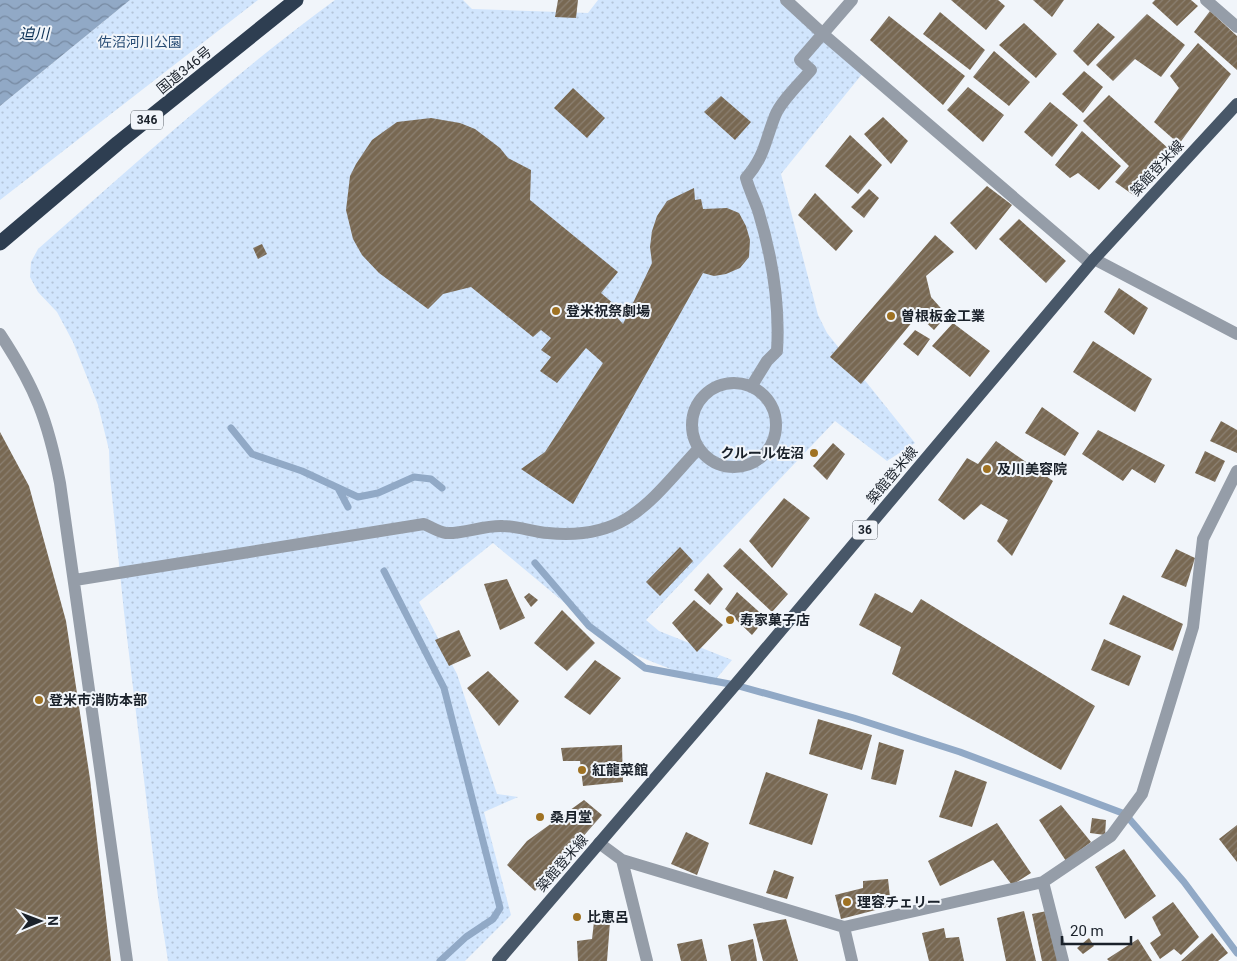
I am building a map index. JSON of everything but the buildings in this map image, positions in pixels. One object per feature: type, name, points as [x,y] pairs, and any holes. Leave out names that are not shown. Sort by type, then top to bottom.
[{"type":"highway","name":"国道346号","points":[[0,243],[118,143],[296,0]]},
{"type":"main road","name":"築館登米線","points":[[498,961],[1092,261],[1237,104]]},
{"type":"street","points":[[786,0],[823,34],[1092,261],[1237,334]]},
{"type":"street","points":[[751,387],[767,360],[777,351],[778,335],[774,274],[757,209],[746,178],[758,165],[764,153],[775,114],[811,70],[800,60],[852,0]]},
{"type":"street","points":[[1206,0],[1237,27]]},
{"type":"street","points":[[0,334],[25,372],[48,428],[60,483],[75,580],[126,961]]},
{"type":"street","points":[[727,383],[742,383],[751,387],[766,397],[773,410],[774,436],[768,449],[759,458],[747,465],[734,467],[714,461],[699,448],[693,436],[692,421],[695,408],[703,396],[714,387],[727,383]]},
{"type":"street","points":[[75,580],[424,524],[445,533],[502,526],[548,533],[579,534],[595,532],[610,528],[642,510],[699,448]]},
{"type":"street","points":[[599,843],[622,860],[844,927],[1043,882],[1112,836],[1142,794],[1193,627],[1203,539],[1233,487],[1237,471]]},
{"type":"street","points":[[622,860],[647,961]]},
{"type":"street","points":[[1043,882],[1063,961]]},
{"type":"street","points":[[844,927],[852,961]]},
{"type":"green space","name":"佐沼河川公園","points":[[130,0],[258,0],[0,200],[0,106]]},
{"type":"green space","points":[[335,0],[463,0],[472,9],[588,13],[598,0],[787,0],[867,68],[781,174],[818,315],[827,333],[915,443],[887,461],[835,421],[646,620],[659,631],[732,660],[711,685],[620,649],[493,543],[419,602],[457,674],[497,794],[518,797],[484,812],[511,915],[465,961],[168,961],[158,897],[124,612],[109,450],[98,405],[73,342],[57,312],[38,292],[30,277],[31,262],[38,249],[184,121],[258,59]]},
{"type":"water","name":"迫川","points":[[0,0],[130,0],[0,106]]},
{"type":"waterway","points":[[231,428],[252,454],[302,471],[358,497],[378,493],[414,477],[431,479],[442,488]]},
{"type":"waterway","points":[[338,488],[348,507]]},
{"type":"waterway","points":[[535,563],[589,626],[645,668],[735,685],[854,718],[960,752],[1125,814],[1184,882],[1237,953]]},
{"type":"waterway","points":[[384,571],[444,688],[500,908],[493,919],[466,937],[440,961]]},
{"type":"place","name":"登米祝祭劇場","points":[[556,311]]},
{"type":"place","name":"曽根板金工業","points":[[891,316]]},
{"type":"place","name":"クルール佐沼","points":[[814,453]]},
{"type":"place","name":"及川美容院","points":[[987,469]]},
{"type":"place","name":"寿家菓子店","points":[[730,620]]},
{"type":"place","name":"登米市消防本部","points":[[39,700]]},
{"type":"place","name":"紅龍菜館","points":[[582,770]]},
{"type":"place","name":"桑月堂","points":[[540,817]]},
{"type":"place","name":"理容チェリー","points":[[847,902]]},
{"type":"place","name":"比恵呂","points":[[577,917]]}]
